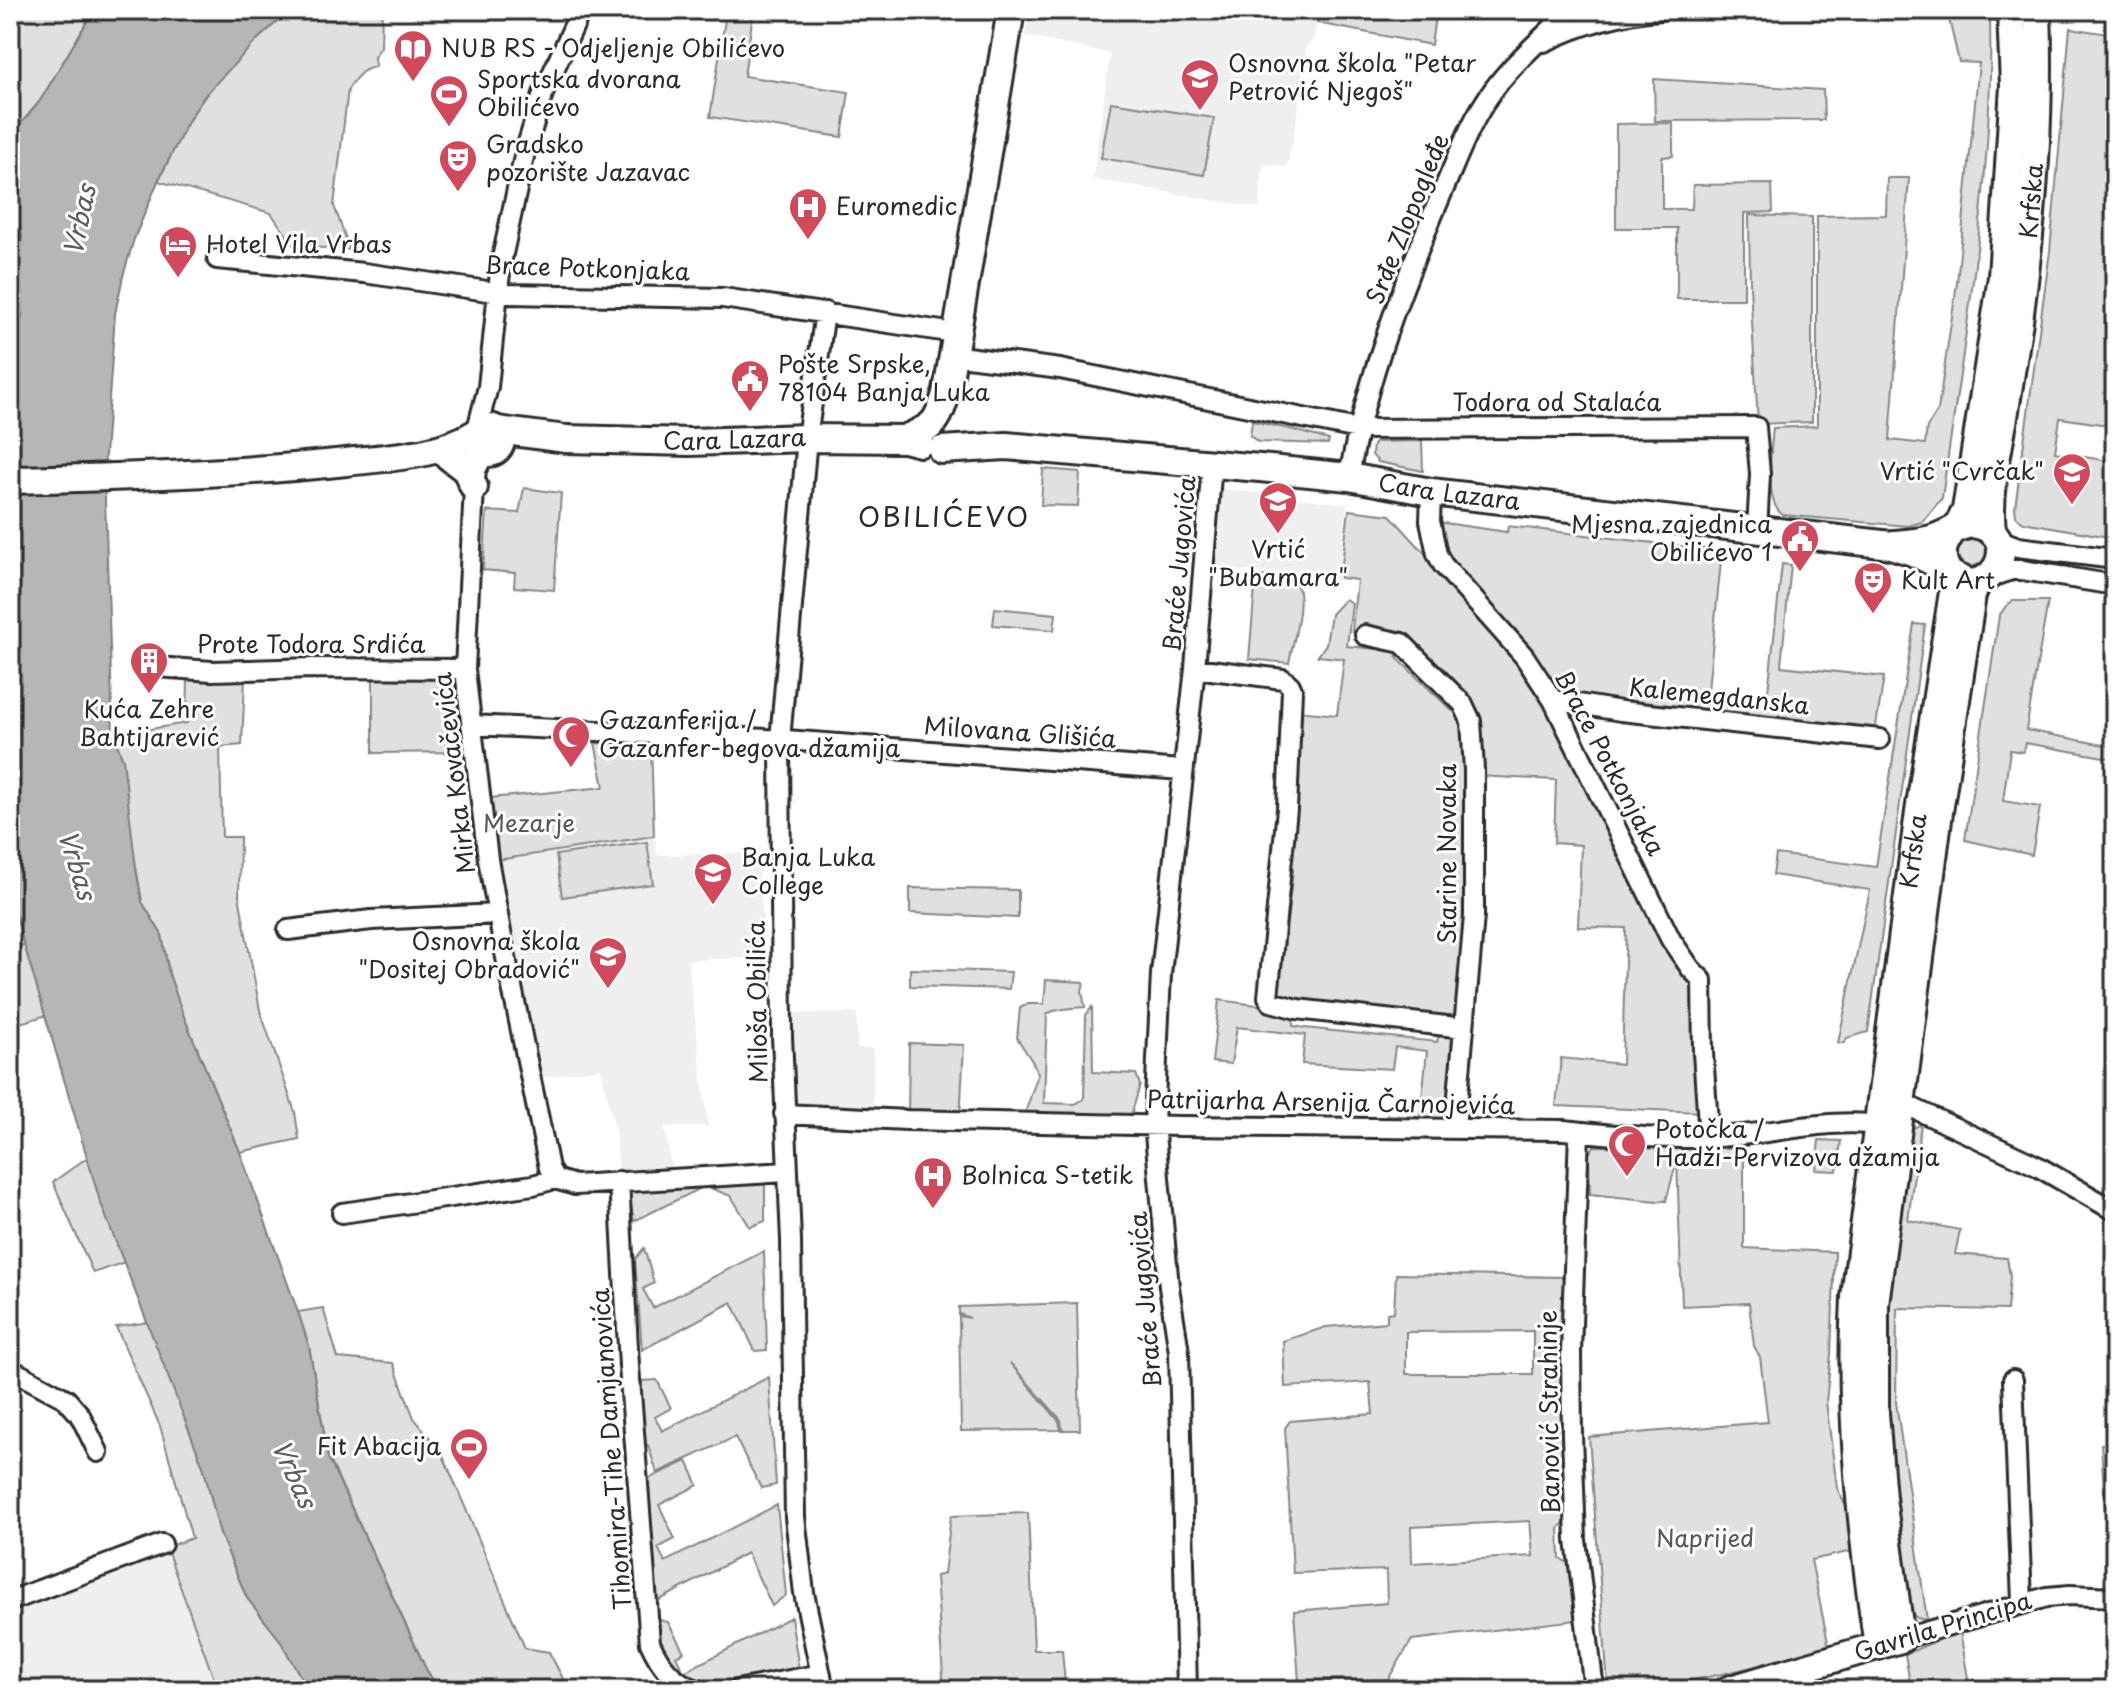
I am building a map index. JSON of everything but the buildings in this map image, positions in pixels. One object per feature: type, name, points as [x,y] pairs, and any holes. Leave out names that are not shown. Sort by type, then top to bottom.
[{"type":"main road","points":[[944,436],[941,410],[947,391],[1011,10]]},
{"type":"main road","name":"Krfska","points":[[1954,530],[1966,510],[2002,277],[2014,86],[2011,10]]},
{"type":"main road","name":"Krfska","points":[[1995,536],[1990,510],[1992,481],[2019,317],[2035,172],[2037,10]]},
{"type":"main road","name":"Cara Lazara","points":[[10,480],[254,472],[441,453],[463,442],[566,439],[690,442],[944,436],[1006,446],[1349,477],[1431,492],[1891,545],[1967,577]]},
{"type":"main road","points":[[441,453],[466,470],[474,487]]},
{"type":"main road","points":[[1979,525],[1995,536],[2000,558],[1967,577],[1942,553],[1954,530],[1979,525]]},
{"type":"main road","name":"Cara Lazara","points":[[1891,545],[1932,539],[1954,530]]},
{"type":"main road","name":"Krfska","points":[[1890,1643],[1875,1413],[1875,1304],[1944,779],[1972,595],[1967,577]]},
{"type":"main road","name":"Krfska","points":[[1890,1643],[1855,1428],[1852,1356],[1855,1297],[1924,781],[1967,577]]},
{"type":"main road","name":"Gavrila Principa","points":[[1728,1690],[1890,1643]]},
{"type":"street","name":"Mirka Kovačevića","points":[[555,1179],[549,1168],[498,914],[465,669],[474,487],[476,470],[488,441],[488,390],[509,224],[532,124],[581,10]]},
{"type":"street","name":"Srđe Zlopogleđe","points":[[1349,477],[1358,429],[1380,355],[1426,231],[1468,131],[1492,91],[1570,10]]},
{"type":"street","points":[[1531,49],[1587,24],[1628,11],[1660,10]]},
{"type":"street","name":"Brace Potkonjaka","points":[[217,259],[364,273],[498,292],[723,298],[825,312],[1060,369],[1358,429]]},
{"type":"street","name":"Miloša Obilića","points":[[823,1682],[804,1593],[795,1517],[791,1237],[784,1114],[780,740],[807,438],[825,312]]},
{"type":"street","name":"Todora od Stalaća","points":[[1358,429],[1756,427],[1760,474],[1757,531]]},
{"type":"street","name":"Braće Jugovića","points":[[1187,1690],[1179,1352],[1169,1287],[1154,1126],[1161,974],[1195,668],[1212,464]]},
{"type":"street","name":"Brace Potkonjaka","points":[[1431,492],[1433,544],[1443,565],[1524,656],[1553,700],[1671,940],[1702,980],[1709,1137]]},
{"type":"street","points":[[1995,536],[2018,547],[2115,559]]},
{"type":"street","points":[[1967,577],[2022,570],[2115,585]]},
{"type":"street","name":"Starine Novaka","points":[[1365,635],[1402,643],[1463,704],[1471,721],[1474,916],[1455,1129]]},
{"type":"street","name":"Prote Todora Srdića","points":[[156,667],[212,671],[465,669]]},
{"type":"street","name":"Braće Jugovića","points":[[1195,668],[1283,679],[1292,690],[1287,809],[1268,997],[1273,1004],[1464,1028]]},
{"type":"street","name":"Kalemegdanska","points":[[1553,700],[1621,711],[1880,739]]},
{"type":"street","name":"Milovana Glišića","points":[[471,725],[780,740],[1182,770]]},
{"type":"street","points":[[288,930],[371,920],[498,914]]},
{"type":"street","points":[[1900,1102],[2037,1166],[2115,1211]]},
{"type":"street","name":"Patrijarha Arsenija Čarnojevića","points":[[784,1114],[907,1120],[1455,1129],[1709,1137],[1848,1123],[1877,1125]]},
{"type":"street","points":[[1894,1149],[1899,1134],[1912,1117],[1933,1117]]},
{"type":"street","name":"Banović Strahinje","points":[[1579,1132],[1571,1352],[1576,1540],[1594,1690]]},
{"type":"street","points":[[342,1213],[533,1185],[555,1179],[575,1185],[787,1172]]},
{"type":"street","name":"Tihomira-Tihe Damjanovića","points":[[619,1181],[629,1366],[650,1643],[667,1672],[698,1690]]},
{"type":"street","points":[[10,1369],[66,1399],[80,1415],[98,1452]]},
{"type":"street","points":[[2013,1380],[2022,1602]]},
{"type":"street","points":[[10,1601],[162,1544]]},
{"type":"street","name":"Gavrila Principa","points":[[1890,1643],[2022,1602],[2070,1595],[2115,1597]]},
{"type":"street","points":[[737,1690],[823,1682]]},
{"type":"shaded area","name":"Osnovna škola \"Petar Petrović Njegoš\"","points":[[1030,10],[1320,10],[1313,40],[1306,47],[1287,167],[1263,164],[1259,208],[1093,179],[1110,54],[1025,36]]},
{"type":"shaded area","name":"Vrtić \"Bubamara\"","points":[[1217,488],[1347,504],[1338,581],[1210,567]]},
{"type":"shaded area","name":"Osnovna škola \"Dositej Obradović\"","points":[[654,836],[657,855],[757,853],[766,957],[688,960],[708,1126],[664,1127],[672,1168],[619,1172],[615,1130],[601,1068],[540,1078],[497,860]]},
{"type":"shaded area","points":[[791,1013],[857,1013],[857,1048],[873,1048],[873,1107],[791,1107]]},
{"type":"shaded area","points":[[168,1553],[218,1690],[10,1690],[10,1609]]},
{"type":"green space","points":[[10,10],[94,10],[40,101],[17,128],[10,143]]},
{"type":"green space","points":[[290,10],[382,10],[381,47],[374,57],[375,67],[362,72],[348,89],[334,206],[350,250],[294,246],[271,213],[158,181],[202,100],[238,59]]},
{"type":"green space","points":[[718,10],[758,10],[757,14],[753,14],[744,76],[849,92],[842,137],[710,117],[726,13]]},
{"type":"green space","points":[[1320,10],[1436,10],[1431,45],[1317,23]]},
{"type":"green space","points":[[1974,10],[1990,20],[1987,140],[1976,260],[1942,498],[1922,522],[1908,526],[1783,515],[1773,500],[1771,488],[1773,428],[1817,426],[1817,216],[1886,215],[1887,178],[1909,178],[1890,440],[1925,444],[1927,427],[1938,410],[1957,283],[1979,63],[1959,62],[1949,19]]},
{"type":"green space","points":[[2070,28],[2115,35],[2115,426],[2060,418],[2055,452],[2115,462],[2115,538],[2023,522],[2016,516],[2015,508],[2050,251]]},
{"type":"green space","points":[[1654,79],[1823,90],[1824,120],[1655,121]]},
{"type":"green space","points":[[1111,102],[1214,118],[1204,175],[1101,158]]},
{"type":"green space","points":[[1673,123],[1673,156],[1662,157],[1662,209],[1692,209],[1693,185],[1772,184],[1773,212],[1744,213],[1744,299],[1677,299],[1677,228],[1616,228],[1616,124]]},
{"type":"green space","points":[[10,195],[22,236],[16,283],[22,316],[10,355]]},
{"type":"green space","points":[[1749,215],[1812,217],[1812,422],[1758,424]]},
{"type":"green space","points":[[1252,421],[1329,440],[1328,444],[1258,442],[1250,436]]},
{"type":"green space","points":[[1422,441],[1423,471],[1378,462],[1372,455],[1376,442]]},
{"type":"green space","points":[[1043,469],[1080,472],[1078,506],[1041,505]]},
{"type":"green space","points":[[524,488],[561,493],[554,590],[514,587],[515,573],[483,570],[487,511],[519,513]]},
{"type":"green space","points":[[1349,510],[1390,515],[1520,657],[1698,984],[1702,1112],[1556,1106],[1561,1058],[1622,1064],[1626,928],[1578,927],[1581,845],[1554,843],[1556,780],[1477,776],[1474,725],[1389,635],[1352,631],[1357,580],[1340,578]]},
{"type":"green space","points":[[1437,522],[1507,532],[1508,526],[1722,551],[1707,700],[1722,703],[1729,697],[1767,701],[1782,564],[1791,565],[1781,666],[1884,677],[1875,732],[1555,698],[1445,563]]},
{"type":"green space","points":[[1972,536],[1983,540],[1987,551],[1983,562],[1972,566],[1961,562],[1957,551],[1961,540]]},
{"type":"green space","points":[[1256,576],[1286,578],[1298,588],[1296,633],[1289,663],[1249,659]]},
{"type":"green space","points":[[1345,599],[1352,603],[1347,646],[1387,650],[1389,640],[1404,647],[1396,657],[1452,711],[1460,704],[1471,764],[1462,1023],[1283,996],[1279,992],[1293,870],[1285,869],[1298,711],[1337,715],[1344,659],[1318,656],[1326,644],[1331,614]]},
{"type":"green space","points":[[2013,601],[2048,601],[2026,730],[2115,747],[2115,759],[2025,743],[2023,752],[2010,750],[2003,801],[2040,807],[2032,855],[1965,840],[1999,616]]},
{"type":"green space","points":[[995,608],[1056,614],[1054,630],[993,625]]},
{"type":"green space","points":[[1914,624],[1925,625],[1868,1032],[1838,1043],[1870,890],[1773,875],[1776,854],[1876,867]]},
{"type":"green space","points":[[373,672],[454,675],[463,752],[373,753]]},
{"type":"green space","points":[[188,679],[245,679],[242,745],[220,747],[222,837],[240,837],[239,896],[260,1010],[295,1112],[299,1139],[240,1152],[182,1012],[169,974],[162,935],[142,902],[113,735],[187,723]]},
{"type":"green space","name":"Mezarje","points":[[595,743],[651,744],[654,836],[497,860],[490,798],[604,787]]},
{"type":"green space","points":[[647,842],[653,884],[562,897],[556,855]]},
{"type":"green space","points":[[910,888],[1018,890],[1018,918],[910,913]]},
{"type":"green space","points":[[27,943],[47,1015],[10,1026],[10,950]]},
{"type":"green space","points":[[910,969],[1011,972],[1009,989],[910,986]]},
{"type":"green space","points":[[1046,980],[1084,982],[1085,1007],[1060,1009],[1047,1014],[1044,1103],[1075,1104],[1084,1099],[1086,1015],[1092,1007],[1093,1072],[1136,1074],[1140,1085],[1130,1119],[1024,1116],[1038,1074],[1017,1038],[1020,1008],[1028,1004],[1044,1004]]},
{"type":"green space","points":[[1219,1000],[1295,1010],[1293,1026],[1305,1028],[1437,1042],[1440,1031],[1456,1033],[1447,1114],[1441,1120],[1386,1119],[1387,1115],[1420,1117],[1427,1051],[1395,1047],[1392,1069],[1302,1064],[1305,1035],[1237,1027],[1231,1064],[1212,1062]]},
{"type":"green space","points":[[909,1043],[964,1045],[960,1119],[908,1119]]},
{"type":"green space","points":[[1921,1124],[1908,1220],[1960,1230],[1955,1254],[2007,1258],[2010,1276],[2007,1310],[1897,1308],[1896,1402],[1927,1620],[1917,1618],[1909,1611],[1890,1491],[1884,1392],[1886,1286],[1907,1138],[1912,1129]]},
{"type":"green space","points":[[1819,1140],[1841,1141],[1837,1171],[1816,1170]]},
{"type":"green space","name":"Naprijed","points":[[1744,1144],[1744,1248],[1835,1252],[1826,1402],[1837,1488],[1850,1515],[1853,1551],[1811,1560],[1829,1647],[1680,1682],[1624,1689],[1608,1686],[1589,1437],[1768,1422],[1749,1303],[1682,1306],[1677,1160],[1666,1201],[1657,1201],[1590,1194],[1589,1154],[1594,1146]]},
{"type":"green space","points":[[88,1157],[100,1201],[125,1262],[93,1273],[53,1182]]},
{"type":"green space","points":[[765,1184],[765,1221],[750,1227],[731,1196],[705,1186],[634,1221],[627,1185]]},
{"type":"green space","points":[[644,1248],[654,1283],[643,1289],[653,1308],[764,1251],[767,1350],[755,1351],[732,1302],[642,1350],[635,1259]]},
{"type":"green space","points":[[1396,1274],[1564,1277],[1562,1418],[1566,1521],[1559,1528],[1560,1558],[1569,1564],[1577,1620],[1412,1640],[1388,1679],[1299,1682],[1294,1611],[1387,1603],[1386,1570],[1293,1573],[1285,1428],[1290,1421],[1373,1414],[1370,1382],[1285,1387],[1283,1341],[1326,1327],[1387,1322],[1387,1313],[1394,1312]],"holes":[[[1533,1331],[1533,1374],[1406,1374],[1406,1332]],[[1530,1521],[1533,1556],[1412,1563],[1411,1527]]]},
{"type":"green space","points":[[1077,1303],[1080,1430],[1062,1430],[1061,1420],[1010,1363],[1059,1421],[1061,1430],[961,1431],[959,1316],[970,1318],[959,1314],[959,1307]]},
{"type":"green space","points":[[323,1308],[338,1358],[393,1363],[414,1418],[442,1453],[525,1648],[549,1652],[569,1690],[439,1690],[426,1669],[328,1456],[309,1346],[298,1312]]},
{"type":"green space","points":[[149,1322],[204,1469],[220,1534],[247,1598],[280,1640],[308,1690],[218,1690],[166,1547],[192,1538],[160,1426],[116,1327]]},
{"type":"green space","points":[[769,1377],[776,1485],[761,1488],[735,1437],[657,1473],[648,1445],[641,1446],[642,1381],[657,1380],[671,1408],[655,1417],[662,1431]]},
{"type":"green space","points":[[2101,1444],[2115,1444],[2115,1509],[2105,1508]]},
{"type":"green space","points":[[687,1461],[698,1485],[659,1505],[675,1539],[658,1548],[665,1562],[777,1505],[786,1595],[772,1606],[747,1553],[658,1601],[652,1601],[641,1482]]},
{"type":"green space","points":[[1028,1513],[1034,1650],[1062,1650],[1065,1684],[944,1690],[936,1576],[944,1574],[951,1516]]},
{"type":"green space","points":[[791,1617],[799,1670],[732,1684],[699,1681],[684,1675],[661,1648],[656,1619],[668,1622],[684,1652],[676,1656],[684,1672]]},
{"type":"green space","points":[[1960,1631],[1970,1690],[1911,1690],[1905,1654]]},
{"type":"water","name":"Vrbas","points":[[94,10],[290,10],[205,95],[190,118],[158,181],[134,239],[123,276],[115,314],[104,470],[113,735],[123,759],[142,902],[162,935],[169,974],[182,1012],[240,1152],[298,1312],[309,1346],[328,1457],[426,1669],[439,1690],[308,1690],[280,1640],[247,1598],[220,1534],[204,1469],[100,1201],[10,897],[10,355],[22,316],[16,283],[22,236],[10,195],[10,143],[17,128],[40,101]]},
{"type":"place","name":"NUB RS - Odjeljenje Obilićevo","points":[[413,83]]},
{"type":"place","name":"Osnovna škola \"Petar Petrović Njegoš\"","points":[[1200,112]]},
{"type":"place","name":"Sportska dvorana Obilićevo","points":[[449,128]]},
{"type":"place","name":"Gradsko pozorište Jazavac","points":[[458,193]]},
{"type":"place","name":"Euromedic","points":[[808,241]]},
{"type":"place","name":"Hotel Vila Vrbas","points":[[178,279]]},
{"type":"place","name":"Pošte Srpske, 78104 Banja Luka","points":[[750,413]]},
{"type":"place","name":"Vrtić \"Cvrčak\"","points":[[2072,506]]},
{"type":"place","name":"Vrtić \"Bubamara\"","points":[[1278,535]]},
{"type":"place","name":"Mjesna zajednica Obilićevo 1","points":[[1800,573]]},
{"type":"place","name":"Kult Art","points":[[1873,615]]},
{"type":"place","name":"Kuća Zehre Bahtijarević","points":[[149,695]]},
{"type":"place","name":"Gazanferija / Gazanfer-begova džamija","points":[[571,769]]},
{"type":"place","name":"Banja Luka College","points":[[713,906]]},
{"type":"place","name":"Osnovna škola \"Dositej Obradović\"","points":[[608,990]]},
{"type":"place","name":"Potočka / Hadži-Pervizova džamija","points":[[1627,1178]]},
{"type":"place","name":"Bolnica S-tetik","points":[[933,1210]]},
{"type":"place","name":"Fit Abacija","points":[[469,1481]]},
{"type":"district","name":"OBILIĆEVO","points":[[944,517]]}]
